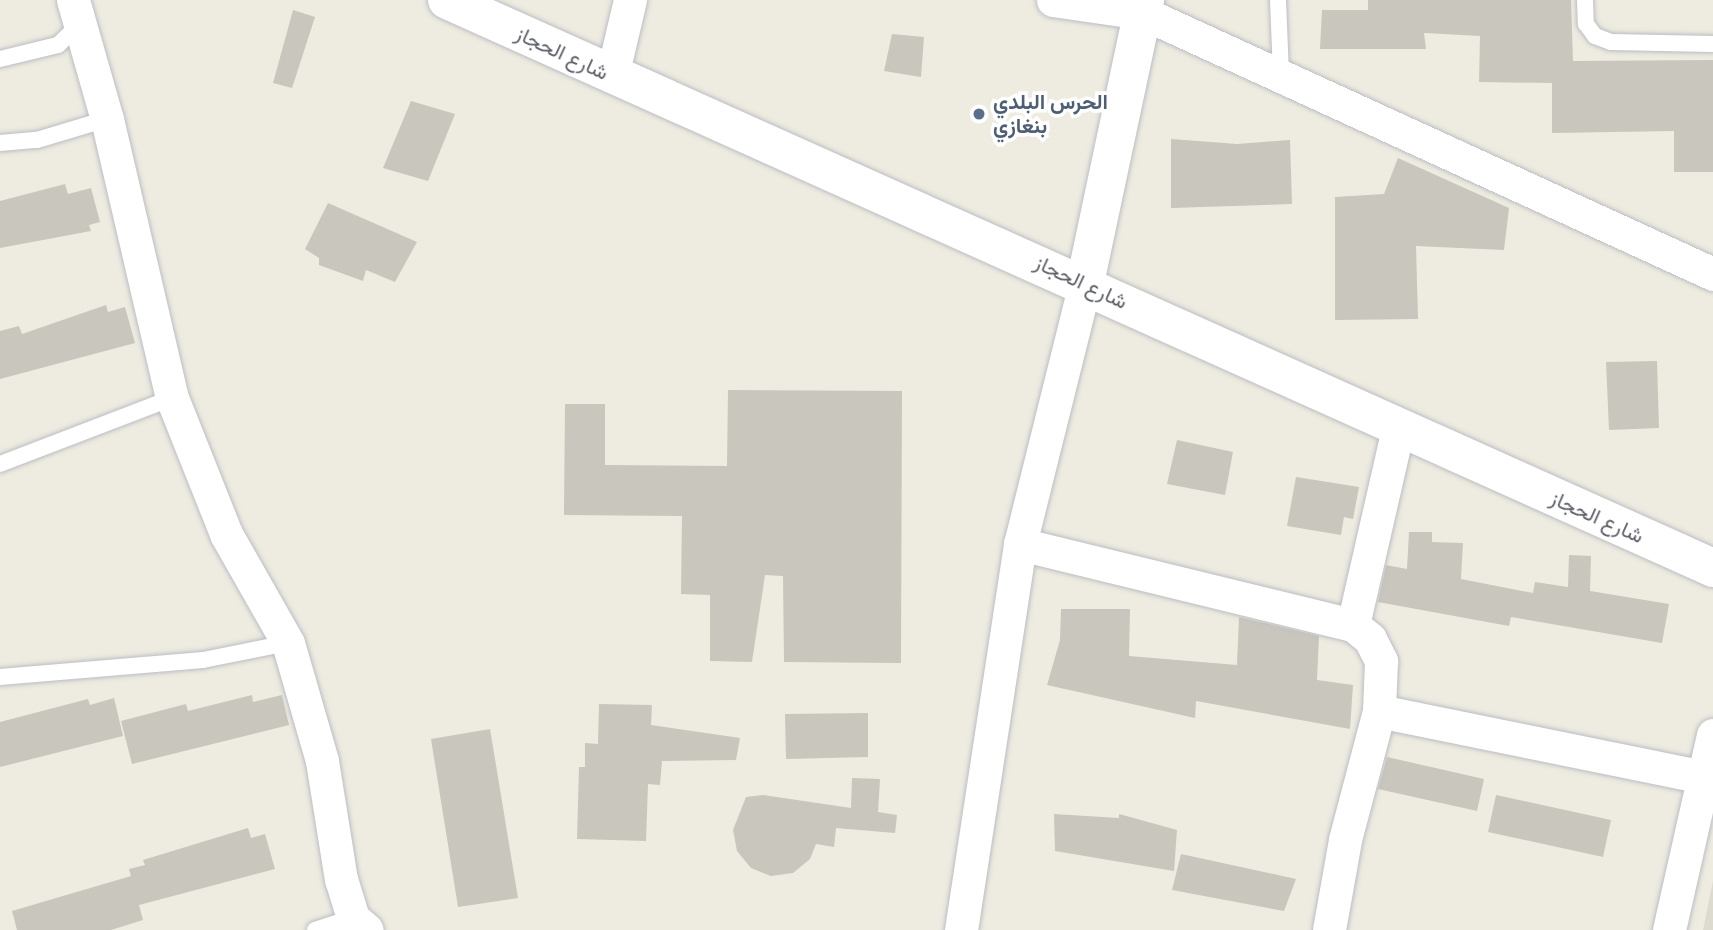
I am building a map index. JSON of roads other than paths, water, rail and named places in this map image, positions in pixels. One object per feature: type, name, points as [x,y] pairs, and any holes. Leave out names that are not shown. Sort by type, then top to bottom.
[{"type":"main road","name":"شارع الحجاز","points":[[447,0],[612,76],[1085,283],[1398,429],[1713,568]]},
{"type":"main road","points":[[1085,283],[1144,6]]},
{"type":"street","points":[[612,76],[630,0]]},
{"type":"street","points":[[1053,0],[1144,6],[1281,75],[1713,274]]},
{"type":"street","points":[[76,13],[107,119],[172,398],[226,534],[288,643],[322,761],[341,879],[360,924]]},
{"type":"street","points":[[961,930],[1020,544],[1085,283]]},
{"type":"street","points":[[1353,625],[1398,429]]},
{"type":"street","points":[[1020,544],[1353,625],[1370,639],[1381,661],[1379,712],[1345,840],[1329,930]]},
{"type":"street","points":[[1379,712],[1703,777]]},
{"type":"street","points":[[1669,930],[1713,735]]},
{"type":"lane","points":[[1278,0],[1281,75]]},
{"type":"lane","points":[[1585,0],[1586,24],[1595,36],[1611,42],[1713,44]]},
{"type":"lane","points":[[0,59],[58,45],[76,13]]},
{"type":"lane","points":[[0,143],[37,140],[107,119]]},
{"type":"lane","points":[[0,464],[172,398]]},
{"type":"lane","points":[[0,677],[203,660],[288,643]]},
{"type":"lane","points":[[315,930],[360,924]]},
{"type":"place","name":"الحرس البلدي بنغازي","points":[[979,114]]}]
